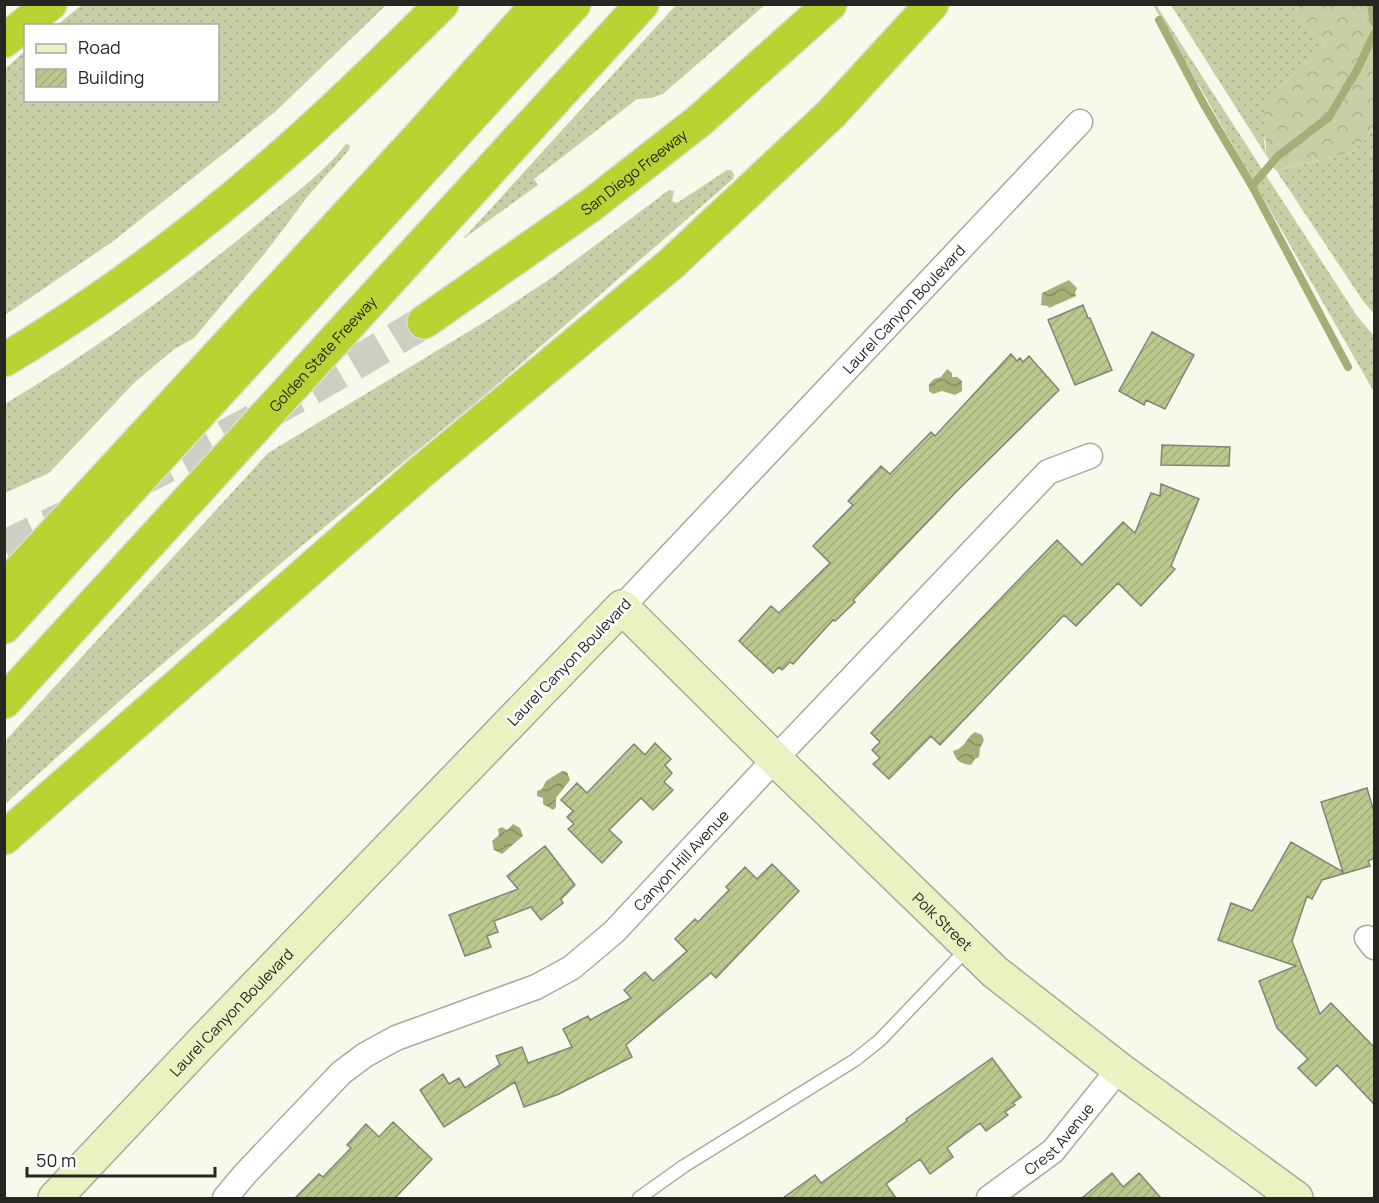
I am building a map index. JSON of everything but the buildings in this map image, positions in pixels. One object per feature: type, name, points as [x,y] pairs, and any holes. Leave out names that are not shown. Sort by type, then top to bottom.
[{"type":"highway","points":[[25,24],[50,4]]},
{"type":"highway","points":[[4,360],[107,293],[209,217],[293,146],[442,4]]},
{"type":"highway","points":[[4,588],[412,145],[538,4]]},
{"type":"highway","points":[[4,627],[574,4]]},
{"type":"highway","points":[[339,336],[349,277],[599,4]]},
{"type":"highway","name":"Golden State Freeway","points":[[4,702],[642,4]]},
{"type":"highway","name":"San Diego Freeway","points":[[424,322],[590,206],[699,121],[830,4]]},
{"type":"highway","points":[[4,838],[421,472],[671,264],[831,114],[932,4]]},
{"type":"highway","points":[[4,41],[24,25]]},
{"type":"street","name":"Laurel Canyon Boulevard","points":[[55,1198],[204,1040],[622,607],[1080,122]]},
{"type":"street","name":"Canyon Hill Avenue","points":[[225,1198],[341,1073],[365,1055],[396,1038],[536,987],[571,968],[614,932],[1048,472],[1090,456]]},
{"type":"street","name":"Polk Street","points":[[622,607],[995,972],[1119,1069],[1296,1198]]},
{"type":"street","name":"Crest Avenue","points":[[989,1198],[1053,1151],[1119,1069]]},
{"type":"lane","points":[[639,1198],[684,1166],[855,1060],[880,1040],[969,947]]},
{"type":"green space","points":[[83,4],[386,5],[276,111],[232,147],[112,242],[5,315],[5,69],[24,52],[24,102],[219,102],[219,24],[58,24]]},
{"type":"green space","points":[[677,4],[765,5],[663,94],[637,99],[534,179],[538,185],[463,239]]},
{"type":"green space","points":[[1153,5],[1156,5],[1357,316],[1374,336],[1374,392]]},
{"type":"green space","points":[[1171,5],[1296,5],[1299,18],[1326,44],[1271,95],[1264,142],[1266,155]]},
{"type":"green space","points":[[1296,5],[1374,5],[1374,126],[1367,138],[1351,153],[1275,170],[1266,155],[1264,107],[1271,95],[1326,44],[1299,18]]},
{"type":"green space","points":[[1374,126],[1374,314],[1276,170],[1351,153],[1367,138]]},
{"type":"green space","points":[[346,144],[350,145],[349,150],[308,196],[266,252],[194,338],[173,350],[134,383],[49,473],[5,493],[5,404],[104,340],[199,270],[306,185]]},
{"type":"green space","points":[[727,170],[731,170],[734,174],[733,179],[485,395],[133,689],[5,804],[5,741],[268,453],[486,321],[550,279],[669,190],[674,191],[672,201],[677,203]]},
{"type":"water","points":[[1069,280],[1077,288],[1076,296],[1049,308],[1041,305],[1042,293]]},
{"type":"water","points":[[947,369],[952,373],[952,377],[957,377],[962,381],[962,391],[955,395],[942,391],[933,394],[929,391],[929,384],[941,377]]},
{"type":"water","points":[[975,732],[982,735],[984,740],[979,757],[971,765],[964,764],[957,760],[953,751],[961,747]]},
{"type":"water","points":[[562,771],[567,772],[570,780],[556,798],[556,807],[553,810],[543,804],[543,798],[537,796],[537,791],[542,789],[546,781]]},
{"type":"water","points":[[513,824],[520,828],[523,836],[502,854],[494,850],[492,841],[499,835],[498,829],[502,827],[507,830]]},
{"type":"waterway","points":[[1371,4],[1374,22]]},
{"type":"waterway","points":[[1159,20],[1203,103],[1252,186],[1348,367]]},
{"type":"waterway","points":[[1252,186],[1278,156],[1329,117],[1357,70],[1374,34]]},
{"type":"tunnel","points":[[138,481],[282,405],[424,322]]},
{"type":"tunnel","points":[[4,547],[70,515]]}]
